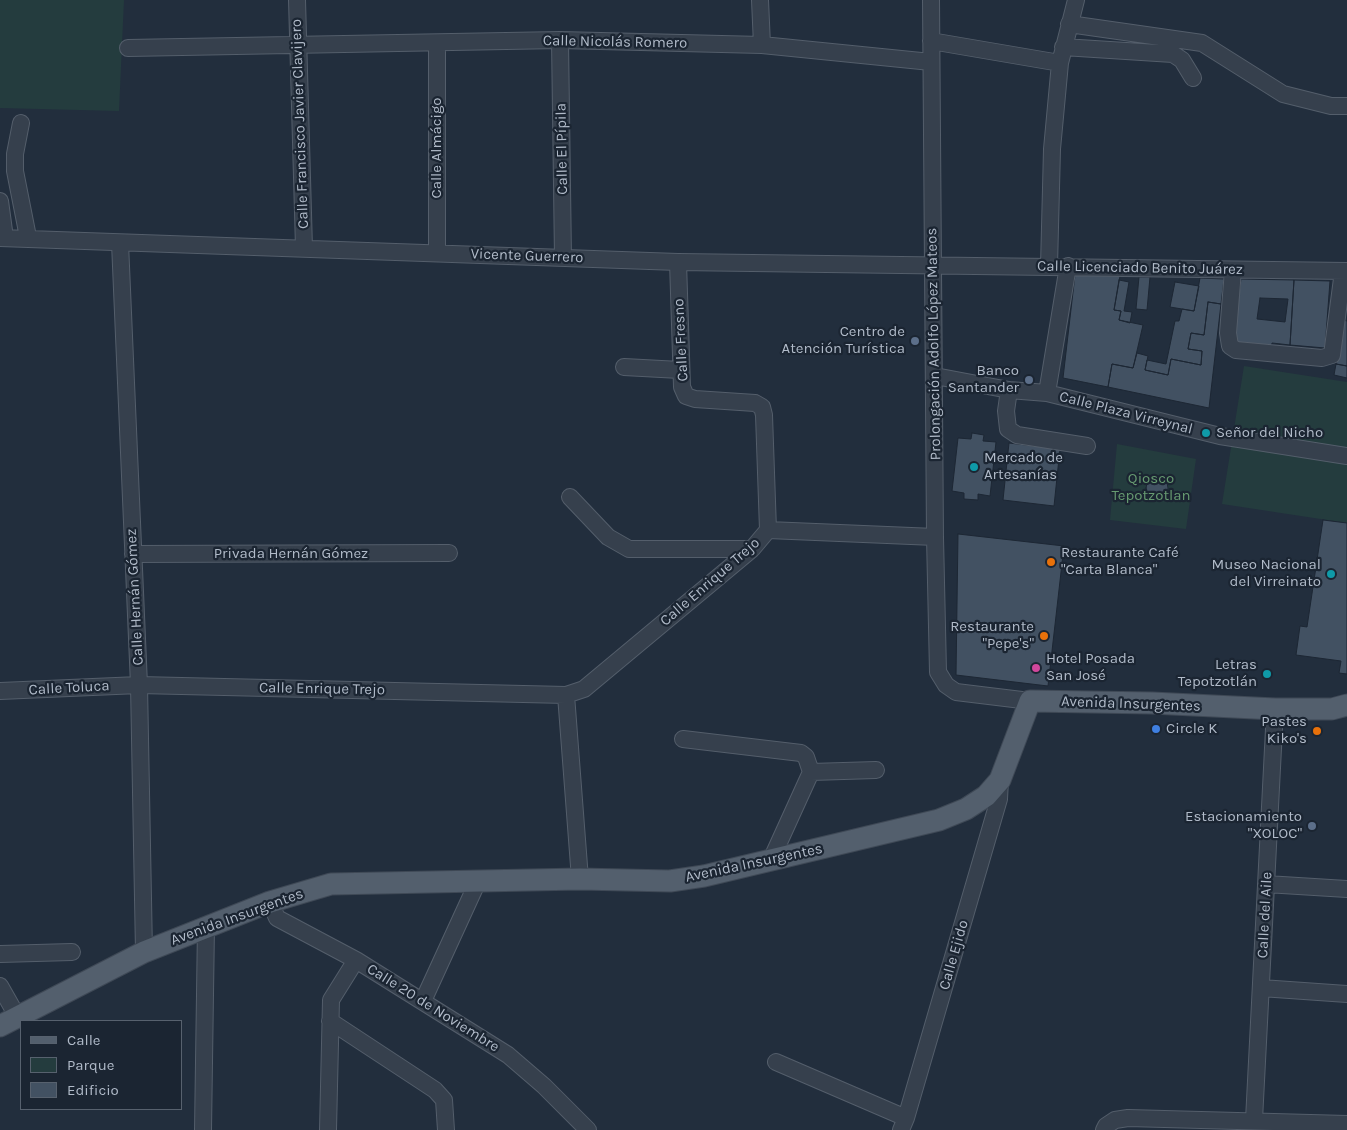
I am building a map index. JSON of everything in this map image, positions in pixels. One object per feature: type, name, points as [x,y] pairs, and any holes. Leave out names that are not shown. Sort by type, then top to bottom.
[{"type":"main road","name":"Avenida Insurgentes","points":[[8,1021],[144,952],[270,902],[331,884],[580,879],[670,880],[704,876],[939,820],[966,809],[986,796],[1000,780],[1030,701],[1152,703],[1275,709],[1332,709],[1347,705]]},
{"type":"street","name":"Calle Francisco Javier Clavijero","points":[[297,0],[304,248]]},
{"type":"street","points":[[760,0],[762,45]]},
{"type":"street","name":"Prolongación Adolfo López Mateos","points":[[931,0],[930,62],[938,672],[946,685],[956,692],[1030,701]]},
{"type":"street","points":[[1049,266],[1052,149],[1061,55],[1076,0]]},
{"type":"street","points":[[1069,24],[1202,43],[1283,94],[1331,106],[1347,106]]},
{"type":"street","name":"Calle Nicolás Romero","points":[[128,48],[560,40],[762,45],[930,62]]},
{"type":"street","name":"Calle El Pípila","points":[[560,40],[564,258]]},
{"type":"street","points":[[931,41],[1061,55],[1174,54],[1182,60],[1192,78]]},
{"type":"street","name":"Calle Almácigo","points":[[436,43],[437,253]]},
{"type":"street","points":[[21,123],[15,154],[15,171],[28,237]]},
{"type":"street","points":[[0,200],[2,238]]},
{"type":"street","name":"Vicente Guerrero","points":[[2,238],[28,237],[120,243],[678,262],[934,266]]},
{"type":"street","name":"Calle Hernán Gómez","points":[[120,243],[139,685],[144,952]]},
{"type":"street","name":"Calle Fresno","points":[[678,262],[682,387],[686,396],[695,399],[755,403],[762,407],[768,530]]},
{"type":"street","name":"Calle Licenciado Benito Juárez","points":[[934,266],[1068,266],[1345,271]]},
{"type":"street","points":[[1047,393],[1068,266]]},
{"type":"street","points":[[1233,270],[1228,333],[1230,346],[1236,350],[1322,358],[1332,355],[1345,271]]},
{"type":"street","points":[[624,367],[680,370]]},
{"type":"street","name":"Calle Plaza Virreynal","points":[[935,376],[1009,390],[1047,393],[1220,436],[1347,456]]},
{"type":"street","points":[[1009,390],[1006,411],[1008,429],[1017,435],[1087,446]]},
{"type":"street","points":[[570,497],[608,537],[629,548],[752,549]]},
{"type":"street","name":"Calle Enrique Trejo","points":[[139,685],[566,695],[584,689],[752,549],[768,530],[935,537]]},
{"type":"street","name":"Privada Hernán Gómez","points":[[133,554],[449,553]]},
{"type":"street","name":"Calle Toluca","points":[[0,691],[139,685]]},
{"type":"street","points":[[566,695],[580,879]]},
{"type":"street","name":"Calle del Aile","points":[[1254,1120],[1275,709]]},
{"type":"street","points":[[682,739],[800,753],[806,757],[811,772],[771,860]]},
{"type":"street","points":[[811,772],[876,770]]},
{"type":"street","name":"Calle Ejido","points":[[904,1124],[999,799],[1000,780]]},
{"type":"street","points":[[423,1001],[478,881]]},
{"type":"street","points":[[1266,884],[1347,890]]},
{"type":"street","name":"Calle 20 de Noviembre","points":[[270,902],[277,918],[356,960],[508,1055],[544,1086],[588,1130]]},
{"type":"street","points":[[203,1130],[206,926]]},
{"type":"street","points":[[0,954],[72,952]]},
{"type":"street","points":[[328,1130],[331,1000],[356,960]]},
{"type":"street","points":[[0,986],[8,1021]]},
{"type":"street","points":[[1261,988],[1347,994]]},
{"type":"street","points":[[330,1020],[435,1090],[444,1100],[446,1130]]},
{"type":"street","points":[[776,1062],[904,1124]]},
{"type":"street","points":[[1110,1125],[1128,1118],[1347,1124]]},
{"type":"green space","points":[[0,0],[124,0],[119,111],[0,108]]},
{"type":"green space","points":[[1244,366],[1347,382],[1347,523],[1222,504]]},
{"type":"green space","name":"Qiosco Tepotzotlan","points":[[1117,444],[1196,459],[1186,529],[1110,520]]},
{"type":"building","points":[[1075,275],[1120,276],[1114,310],[1121,311],[1119,320],[1143,325],[1133,368],[1112,364],[1108,387],[1063,378]]},
{"type":"building","points":[[1139,277],[1150,277],[1147,310],[1136,309]]},
{"type":"building","points":[[1200,278],[1224,279],[1221,304],[1208,302],[1204,335],[1191,333],[1188,349],[1202,351],[1201,365],[1171,359],[1168,375],[1145,370],[1147,360],[1166,364],[1175,321],[1179,321],[1182,309],[1194,311]]},
{"type":"building","points":[[1241,279],[1294,280],[1290,345],[1272,343],[1271,349],[1232,345]],"holes":[[[1260,298],[1288,299],[1285,322],[1257,319]]]},
{"type":"building","points":[[1119,280],[1129,282],[1124,311],[1132,312],[1130,323],[1119,320],[1121,311],[1114,310]]},
{"type":"building","points":[[1294,280],[1330,281],[1325,348],[1290,345]]},
{"type":"building","points":[[1175,282],[1199,286],[1194,311],[1170,307]]},
{"type":"building","points":[[1208,302],[1221,304],[1209,408],[1108,387],[1112,364],[1133,368],[1137,353],[1148,356],[1145,370],[1168,375],[1171,359],[1201,365],[1202,351],[1188,349],[1191,333],[1204,335]]},
{"type":"building","points":[[1343,320],[1347,321],[1347,366],[1336,364]]},
{"type":"building","points":[[1336,364],[1347,366],[1347,378],[1334,375]]},
{"type":"building","name":"Mercado de Artesanías","points":[[972,433],[984,435],[983,441],[996,442],[990,496],[978,494],[978,500],[964,499],[964,493],[952,491],[958,438],[971,439]]},
{"type":"building","points":[[1009,443],[1060,449],[1054,506],[1003,500]]},
{"type":"building","points":[[1157,477],[1167,484],[1168,488],[1161,498],[1157,499],[1147,492],[1146,488],[1153,478]]},
{"type":"building","name":"Museo Nacional del Virreinato","points":[[1323,520],[1347,523],[1347,674],[1339,673],[1341,661],[1296,655],[1300,626],[1307,627]]},
{"type":"building","points":[[958,534],[1064,546],[1048,686],[956,675]]},
{"type":"place","name":"Centro de Atención Turística","points":[[915,341]]},
{"type":"place","name":"Banco Santander","points":[[1029,380]]},
{"type":"place","name":"Señor del Nicho","points":[[1206,433]]},
{"type":"place","name":"Mercado de Artesanías","points":[[974,467]]},
{"type":"place","name":"Restaurante Café \"Carta Blanca\"","points":[[1051,562]]},
{"type":"place","name":"Museo Nacional del Virreinato","points":[[1331,574]]},
{"type":"place","name":"Restaurante \"Pepe's\"","points":[[1044,636]]},
{"type":"place","name":"Hotel Posada San José","points":[[1036,668]]},
{"type":"place","name":"Letras Tepotzotlán","points":[[1267,674]]},
{"type":"place","name":"Circle K","points":[[1156,729]]},
{"type":"place","name":"Pastes Kiko's","points":[[1317,731]]},
{"type":"place","name":"Estacionamiento \"XOLOC\"","points":[[1312,826]]}]
